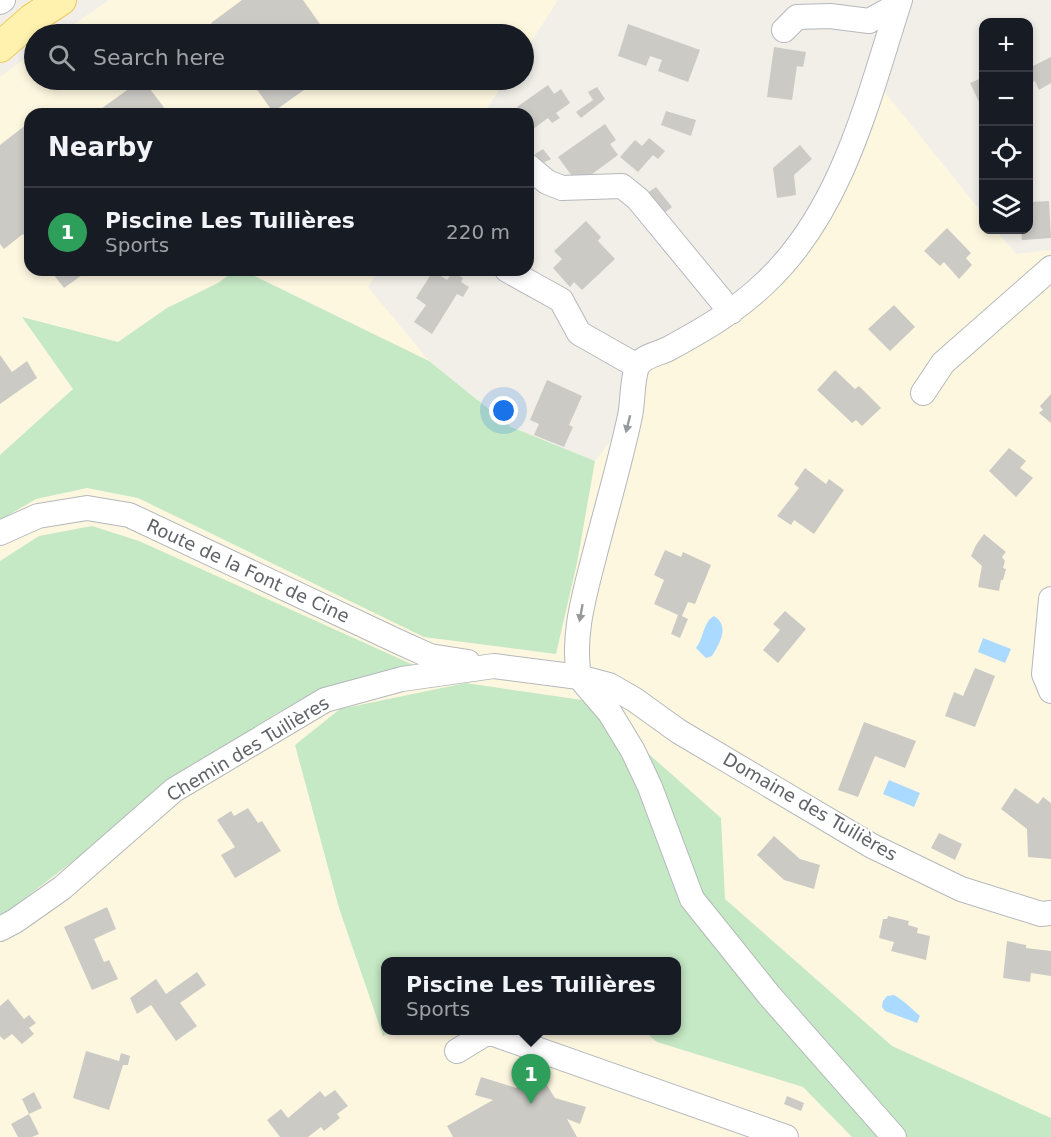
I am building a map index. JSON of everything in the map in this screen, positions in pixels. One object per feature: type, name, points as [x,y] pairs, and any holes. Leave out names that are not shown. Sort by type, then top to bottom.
[{"type":"main road","points":[[0,35],[32,19],[61,0]]},
{"type":"main road","points":[[26,24],[32,19]]},
{"type":"main road","points":[[0,47],[24,26]]},
{"type":"street","points":[[784,30],[797,17],[830,16],[869,21],[899,2]]},
{"type":"street","points":[[894,1137],[769,995],[692,899],[650,787],[633,751],[610,713],[579,677],[576,644],[584,598],[631,415],[637,366],[643,359],[664,351],[731,312],[766,282],[802,242],[829,194],[858,133],[899,2]]},
{"type":"street","points":[[534,171],[547,182],[562,188],[622,186],[638,199],[731,312]]},
{"type":"street","points":[[923,393],[943,363],[1051,268]]},
{"type":"street","points":[[518,276],[561,300],[579,333],[637,366]]},
{"type":"street","name":"Route de la Font de Cine","points":[[0,533],[38,516],[87,508],[129,515],[430,656],[494,666]]},
{"type":"street","points":[[1051,599],[1044,674],[1051,691]]},
{"type":"street","name":"Chemin des Tuilières","points":[[0,929],[62,888],[174,790],[325,700],[402,679],[494,666],[579,677]]},
{"type":"street","name":"Domaine des Tuilières","points":[[579,677],[609,685],[678,731],[872,846],[961,890],[1041,914],[1051,913]]},
{"type":"street","points":[[457,1051],[483,1035]]},
{"type":"street","points":[[497,1035],[786,1137]]},
{"type":"shaded area","points":[[109,0],[558,0],[534,37],[534,24],[74,24]]},
{"type":"shaded area","points":[[24,59],[24,90],[499,90],[487,108],[24,108],[24,276],[375,276],[368,287],[429,361],[511,427],[595,461],[631,415],[637,366],[664,351],[802,242],[875,80],[979,209],[979,234],[999,234],[1016,254],[1051,250],[1051,1137],[0,1137],[0,77]]},
{"type":"green space","points":[[228,276],[254,276],[429,361],[511,427],[595,461],[577,563],[556,654],[424,637],[138,498],[87,488],[36,499],[0,520],[0,455],[73,389],[22,317],[118,342],[167,308]]},
{"type":"green space","points":[[92,526],[139,541],[418,667],[341,685],[277,713],[147,805],[0,917],[0,561],[39,536]]},
{"type":"green space","points":[[466,683],[589,701],[721,818],[725,899],[892,1046],[1051,1118],[1051,1137],[852,1137],[803,1087],[657,1042],[649,1035],[681,1035],[681,957],[381,957],[381,1030],[339,908],[295,745],[340,709]]},
{"type":"water","points":[[714,616],[719,620],[723,630],[712,656],[706,658],[696,648],[708,622]]},
{"type":"water","points":[[983,638],[1011,649],[1005,663],[978,652]]},
{"type":"water","points":[[889,780],[920,793],[914,807],[883,794]]},
{"type":"water","points":[[894,995],[920,1016],[917,1023],[885,1011],[882,1007],[883,1001],[887,996]]},
{"type":"building","points":[[242,0],[303,0],[320,24],[212,24]]},
{"type":"building","points":[[628,24],[700,50],[688,82],[658,71],[662,60],[650,56],[646,66],[618,56]]},
{"type":"building","points":[[774,47],[806,52],[803,67],[797,66],[792,100],[767,97]]},
{"type":"building","points":[[1051,57],[1051,83],[1039,90],[1035,81],[1033,82],[1033,66]]},
{"type":"building","points":[[979,79],[979,102],[970,83]]},
{"type":"building","points":[[548,85],[554,94],[561,89],[570,103],[556,113],[560,118],[552,123],[548,118],[534,128],[534,108],[517,107]]},
{"type":"building","points":[[597,87],[605,99],[581,118],[576,112],[593,100],[588,92]]},
{"type":"building","points":[[127,90],[151,90],[164,108],[102,108]]},
{"type":"building","points":[[257,90],[304,90],[279,108],[270,108]]},
{"type":"building","points":[[666,111],[696,120],[691,136],[661,125]]},
{"type":"building","points":[[605,124],[616,140],[610,144],[618,155],[584,180],[575,180],[558,157]]},
{"type":"building","points":[[24,126],[24,235],[4,249],[0,244],[0,145]]},
{"type":"building","points":[[649,138],[665,151],[658,159],[653,155],[638,172],[620,157],[635,140],[642,146]]},
{"type":"building","points":[[800,145],[812,159],[794,175],[796,195],[777,198],[773,168]]},
{"type":"building","points":[[543,149],[551,159],[543,163],[535,154]]},
{"type":"building","points":[[656,187],[672,207],[663,214],[647,193]]},
{"type":"building","points":[[1049,201],[1051,238],[1022,240],[1021,234],[1033,234],[1033,202]]},
{"type":"building","points":[[586,221],[601,237],[598,241],[615,259],[582,290],[574,282],[570,287],[553,268],[562,259],[554,251]]},
{"type":"building","points":[[947,228],[971,253],[966,258],[972,265],[959,279],[944,262],[940,266],[924,251]]},
{"type":"building","points":[[55,276],[81,276],[64,288]]},
{"type":"building","points":[[430,276],[441,276],[447,280],[450,276],[460,276],[463,278],[461,282],[469,287],[463,297],[457,294],[432,334],[414,322],[426,305],[416,298]]},
{"type":"building","points":[[894,305],[915,327],[890,351],[868,329]]},
{"type":"building","points":[[0,355],[12,372],[27,361],[37,378],[0,404]]},
{"type":"building","points":[[835,370],[855,389],[859,386],[881,408],[862,426],[856,420],[852,423],[817,390]]},
{"type":"building","points":[[547,380],[582,396],[569,425],[573,427],[564,447],[534,435],[539,424],[530,420]]},
{"type":"building","points":[[1051,394],[1051,423],[1039,413],[1043,410],[1040,406]]},
{"type":"building","points":[[1009,448],[1026,461],[1020,468],[1033,478],[1016,497],[989,471]]},
{"type":"building","points":[[805,468],[826,484],[829,479],[844,490],[814,534],[794,520],[791,525],[777,516],[799,488],[794,484]]},
{"type":"building","points":[[984,534],[1006,552],[1002,557],[1005,561],[1003,568],[1006,569],[999,591],[978,587],[982,566],[971,556]]},
{"type":"building","points":[[665,550],[681,557],[683,552],[711,565],[695,604],[688,602],[682,616],[688,619],[680,638],[671,634],[678,615],[654,604],[664,580],[654,575]]},
{"type":"building","points":[[785,611],[806,629],[778,663],[763,650],[780,630],[773,624]]},
{"type":"building","points":[[975,668],[995,676],[975,727],[945,716],[954,692],[963,696]]},
{"type":"building","points":[[864,722],[916,741],[905,768],[875,756],[858,797],[838,790]]},
{"type":"building","points":[[1015,788],[1038,804],[1043,797],[1051,803],[1051,859],[1028,857],[1027,829],[1001,809]]},
{"type":"building","points":[[248,808],[258,823],[262,821],[281,851],[235,878],[221,855],[235,847],[217,820],[231,811],[234,816]]},
{"type":"building","points":[[939,833],[962,844],[955,860],[931,848]]},
{"type":"building","points":[[774,836],[800,859],[820,865],[814,889],[784,880],[757,855]]},
{"type":"building","points":[[107,907],[116,929],[94,939],[104,962],[109,960],[118,979],[92,990],[64,927]]},
{"type":"building","points":[[888,916],[909,921],[908,925],[918,928],[917,933],[930,936],[926,960],[891,951],[894,942],[879,938],[883,919],[887,919]]},
{"type":"building","points":[[1007,941],[1026,945],[1026,948],[1051,951],[1051,976],[1031,973],[1030,982],[1003,978]]},
{"type":"building","points":[[197,972],[206,985],[180,1003],[197,1026],[176,1041],[151,1005],[137,1014],[130,998],[156,979],[166,994]]},
{"type":"building","points":[[8,999],[24,1019],[29,1015],[36,1023],[29,1028],[34,1034],[22,1044],[12,1034],[4,1040],[0,1036],[0,1006]]},
{"type":"building","points":[[86,1051],[119,1061],[121,1053],[130,1056],[128,1065],[123,1065],[109,1110],[73,1098]]},
{"type":"building","points":[[540,1074],[555,1098],[586,1107],[580,1124],[567,1119],[577,1137],[453,1137],[447,1126],[493,1100],[475,1095],[481,1077],[516,1088]]},
{"type":"building","points":[[335,1090],[348,1106],[337,1114],[340,1118],[324,1131],[321,1127],[308,1137],[280,1137],[267,1120],[281,1109],[288,1118],[320,1091],[325,1097]]},
{"type":"building","points":[[34,1092],[42,1108],[29,1114],[22,1099]]},
{"type":"building","points":[[787,1096],[804,1103],[801,1111],[784,1104]]},
{"type":"building","points":[[29,1114],[39,1134],[32,1137],[18,1137],[11,1124]]},
{"type":"place","name":"Piscine Les Tuilières","points":[[531,1104]]}]
